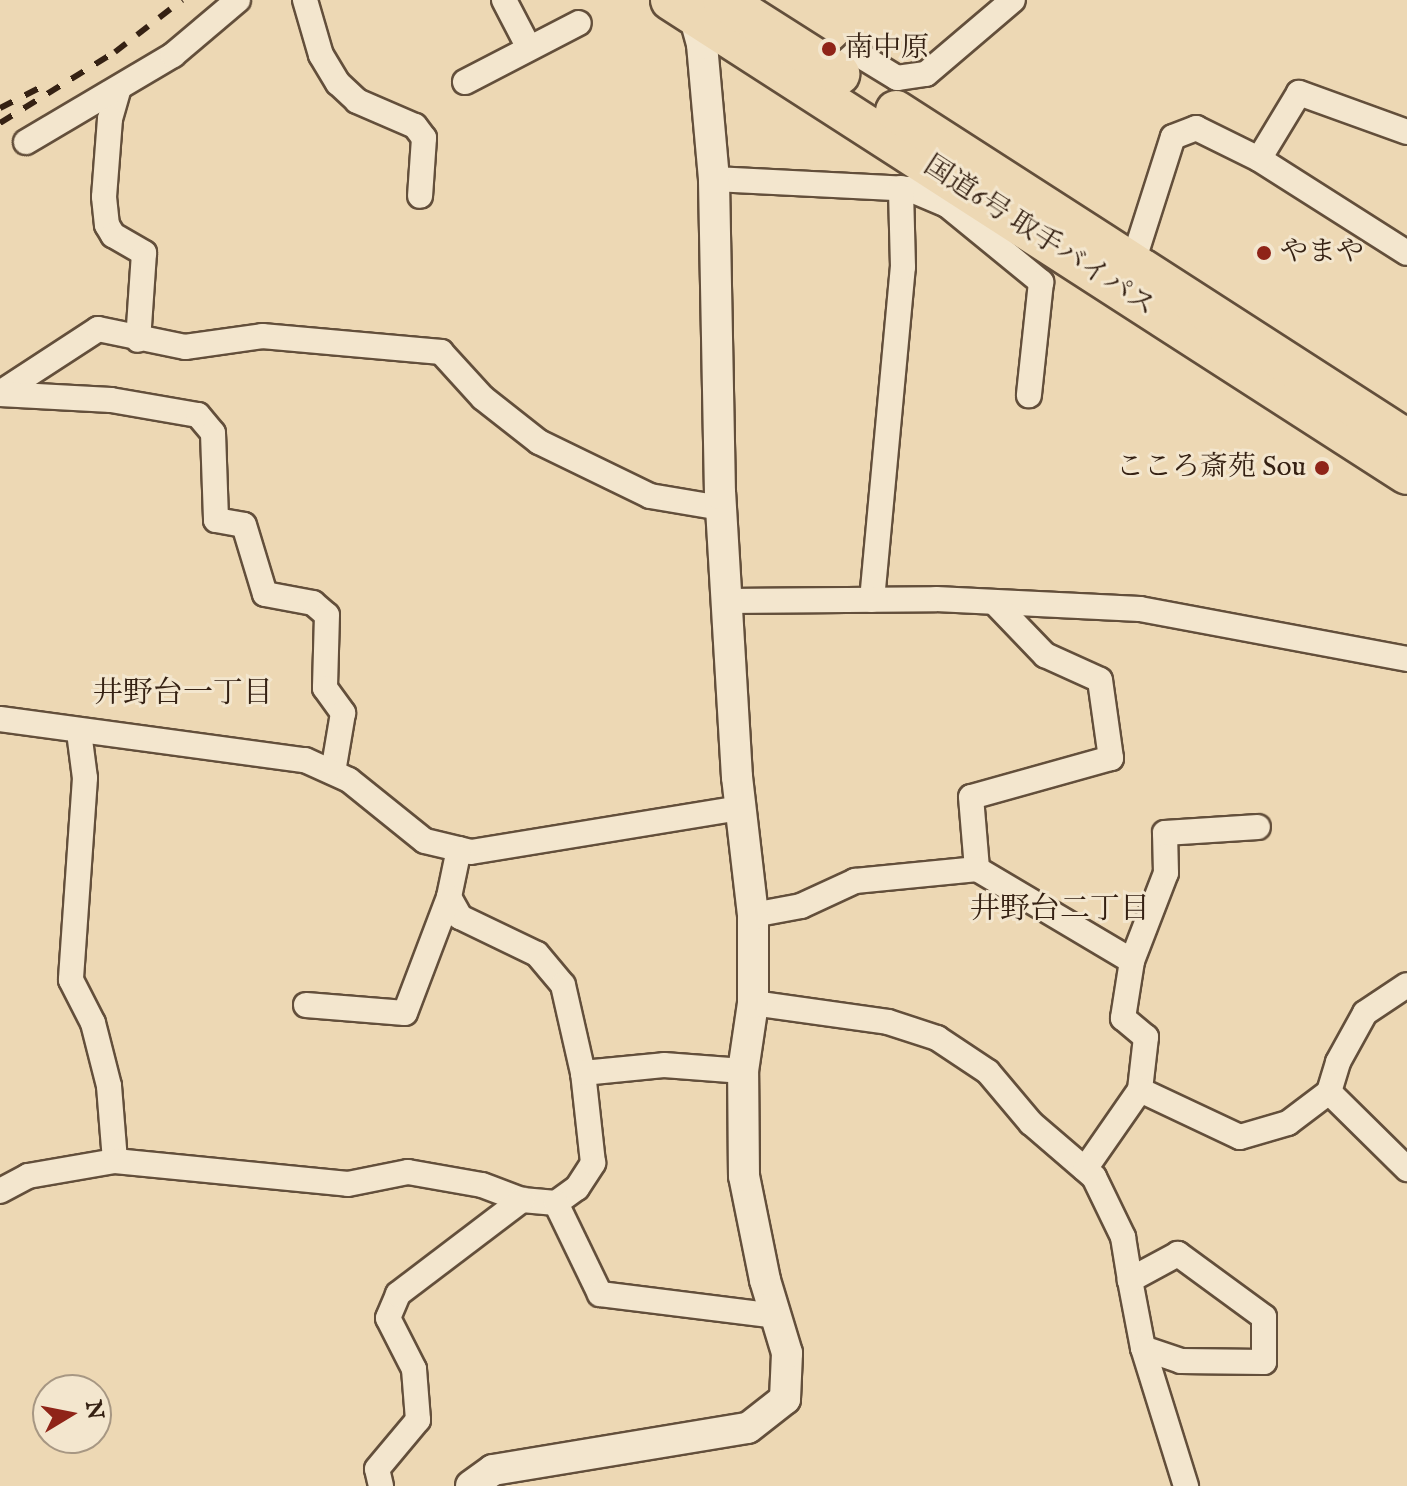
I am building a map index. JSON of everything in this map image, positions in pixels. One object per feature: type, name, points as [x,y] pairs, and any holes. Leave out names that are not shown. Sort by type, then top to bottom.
[{"type":"highway","name":"国道6号 取手バイパス","points":[[695,4],[835,72],[1407,440]]},
{"type":"highway","name":"国道6号 取手バイパス","points":[[695,4],[953,196],[1407,474]]},
{"type":"street","points":[[26,142],[118,91],[173,55],[238,0]]},
{"type":"street","points":[[305,0],[321,55],[338,83],[357,101],[415,126],[424,138],[420,196]]},
{"type":"street","points":[[504,0],[529,48]]},
{"type":"street","points":[[835,72],[856,53],[897,78],[926,74],[1013,0]]},
{"type":"street","points":[[471,1486],[493,1470],[748,1428],[785,1399],[787,1353],[744,1176],[743,1071],[753,1003],[753,915],[741,808],[721,508],[714,179],[695,4]]},
{"type":"street","points":[[465,82],[579,23]]},
{"type":"street","points":[[118,91],[110,119],[104,197],[107,225],[113,235],[144,253],[138,340]]},
{"type":"street","points":[[1259,159],[1299,93],[1407,131]]},
{"type":"street","points":[[1133,262],[1173,137],[1196,128],[1259,159],[1407,253]]},
{"type":"street","points":[[714,179],[901,188],[953,196],[1041,282],[1029,395]]},
{"type":"street","points":[[872,600],[903,267],[901,188]]},
{"type":"street","points":[[0,393],[98,329],[138,340],[185,347],[262,336],[441,352],[483,398],[539,442],[650,496],[721,508]]},
{"type":"street","points":[[0,393],[111,400],[198,415],[213,433],[216,520],[244,525],[265,594],[313,603],[327,615],[325,688],[343,713],[333,772]]},
{"type":"street","points":[[727,601],[994,602],[1162,611],[1407,659]]},
{"type":"street","points":[[977,869],[971,797],[1111,758],[1100,680],[1045,655],[994,602]]},
{"type":"street","points":[[0,719],[305,760],[333,772],[425,841],[471,852],[741,808]]},
{"type":"street","points":[[79,732],[85,778],[71,980],[93,1023],[109,1086],[115,1161]]},
{"type":"street","points":[[1085,1169],[1140,1090],[1146,1037],[1123,1018],[1132,961],[1166,873],[1165,833],[1258,827]]},
{"type":"street","points":[[306,1005],[405,1013],[449,897],[459,849]]},
{"type":"street","points":[[753,915],[801,906],[855,881],[977,869],[1132,961]]},
{"type":"street","points":[[0,1191],[28,1176],[115,1161],[348,1184],[408,1172],[482,1185],[522,1200],[556,1203],[577,1188],[593,1163],[583,1073],[563,985],[537,954],[460,917],[449,897]]},
{"type":"street","points":[[1140,1090],[1240,1137],[1288,1123],[1329,1092],[1338,1062],[1365,1013],[1407,985]]},
{"type":"street","points":[[753,1003],[888,1022],[937,1038],[988,1072],[1031,1123],[1094,1177],[1123,1237],[1143,1348],[1186,1486]]},
{"type":"street","points":[[583,1073],[664,1065],[743,1071]]},
{"type":"street","points":[[1329,1092],[1407,1169]]},
{"type":"street","points":[[381,1486],[377,1469],[418,1420],[414,1369],[388,1318],[398,1294],[522,1200]]},
{"type":"street","points":[[556,1203],[600,1294],[776,1316]]},
{"type":"street","points":[[1130,1280],[1178,1254],[1264,1317],[1264,1362],[1181,1361],[1143,1348]]},
{"type":"railway","points":[[0,123],[115,52],[182,0]]},
{"type":"railway","points":[[0,108],[39,88]]},
{"type":"place","name":"南中原","points":[[829,49]]},
{"type":"place","name":"やまや","points":[[1264,253]]},
{"type":"place","name":"こころ斎苑 Sou","points":[[1322,468]]},
{"type":"district","name":"井野台一丁目","points":[[183,694]]},
{"type":"district","name":"井野台二丁目","points":[[1060,910]]}]
